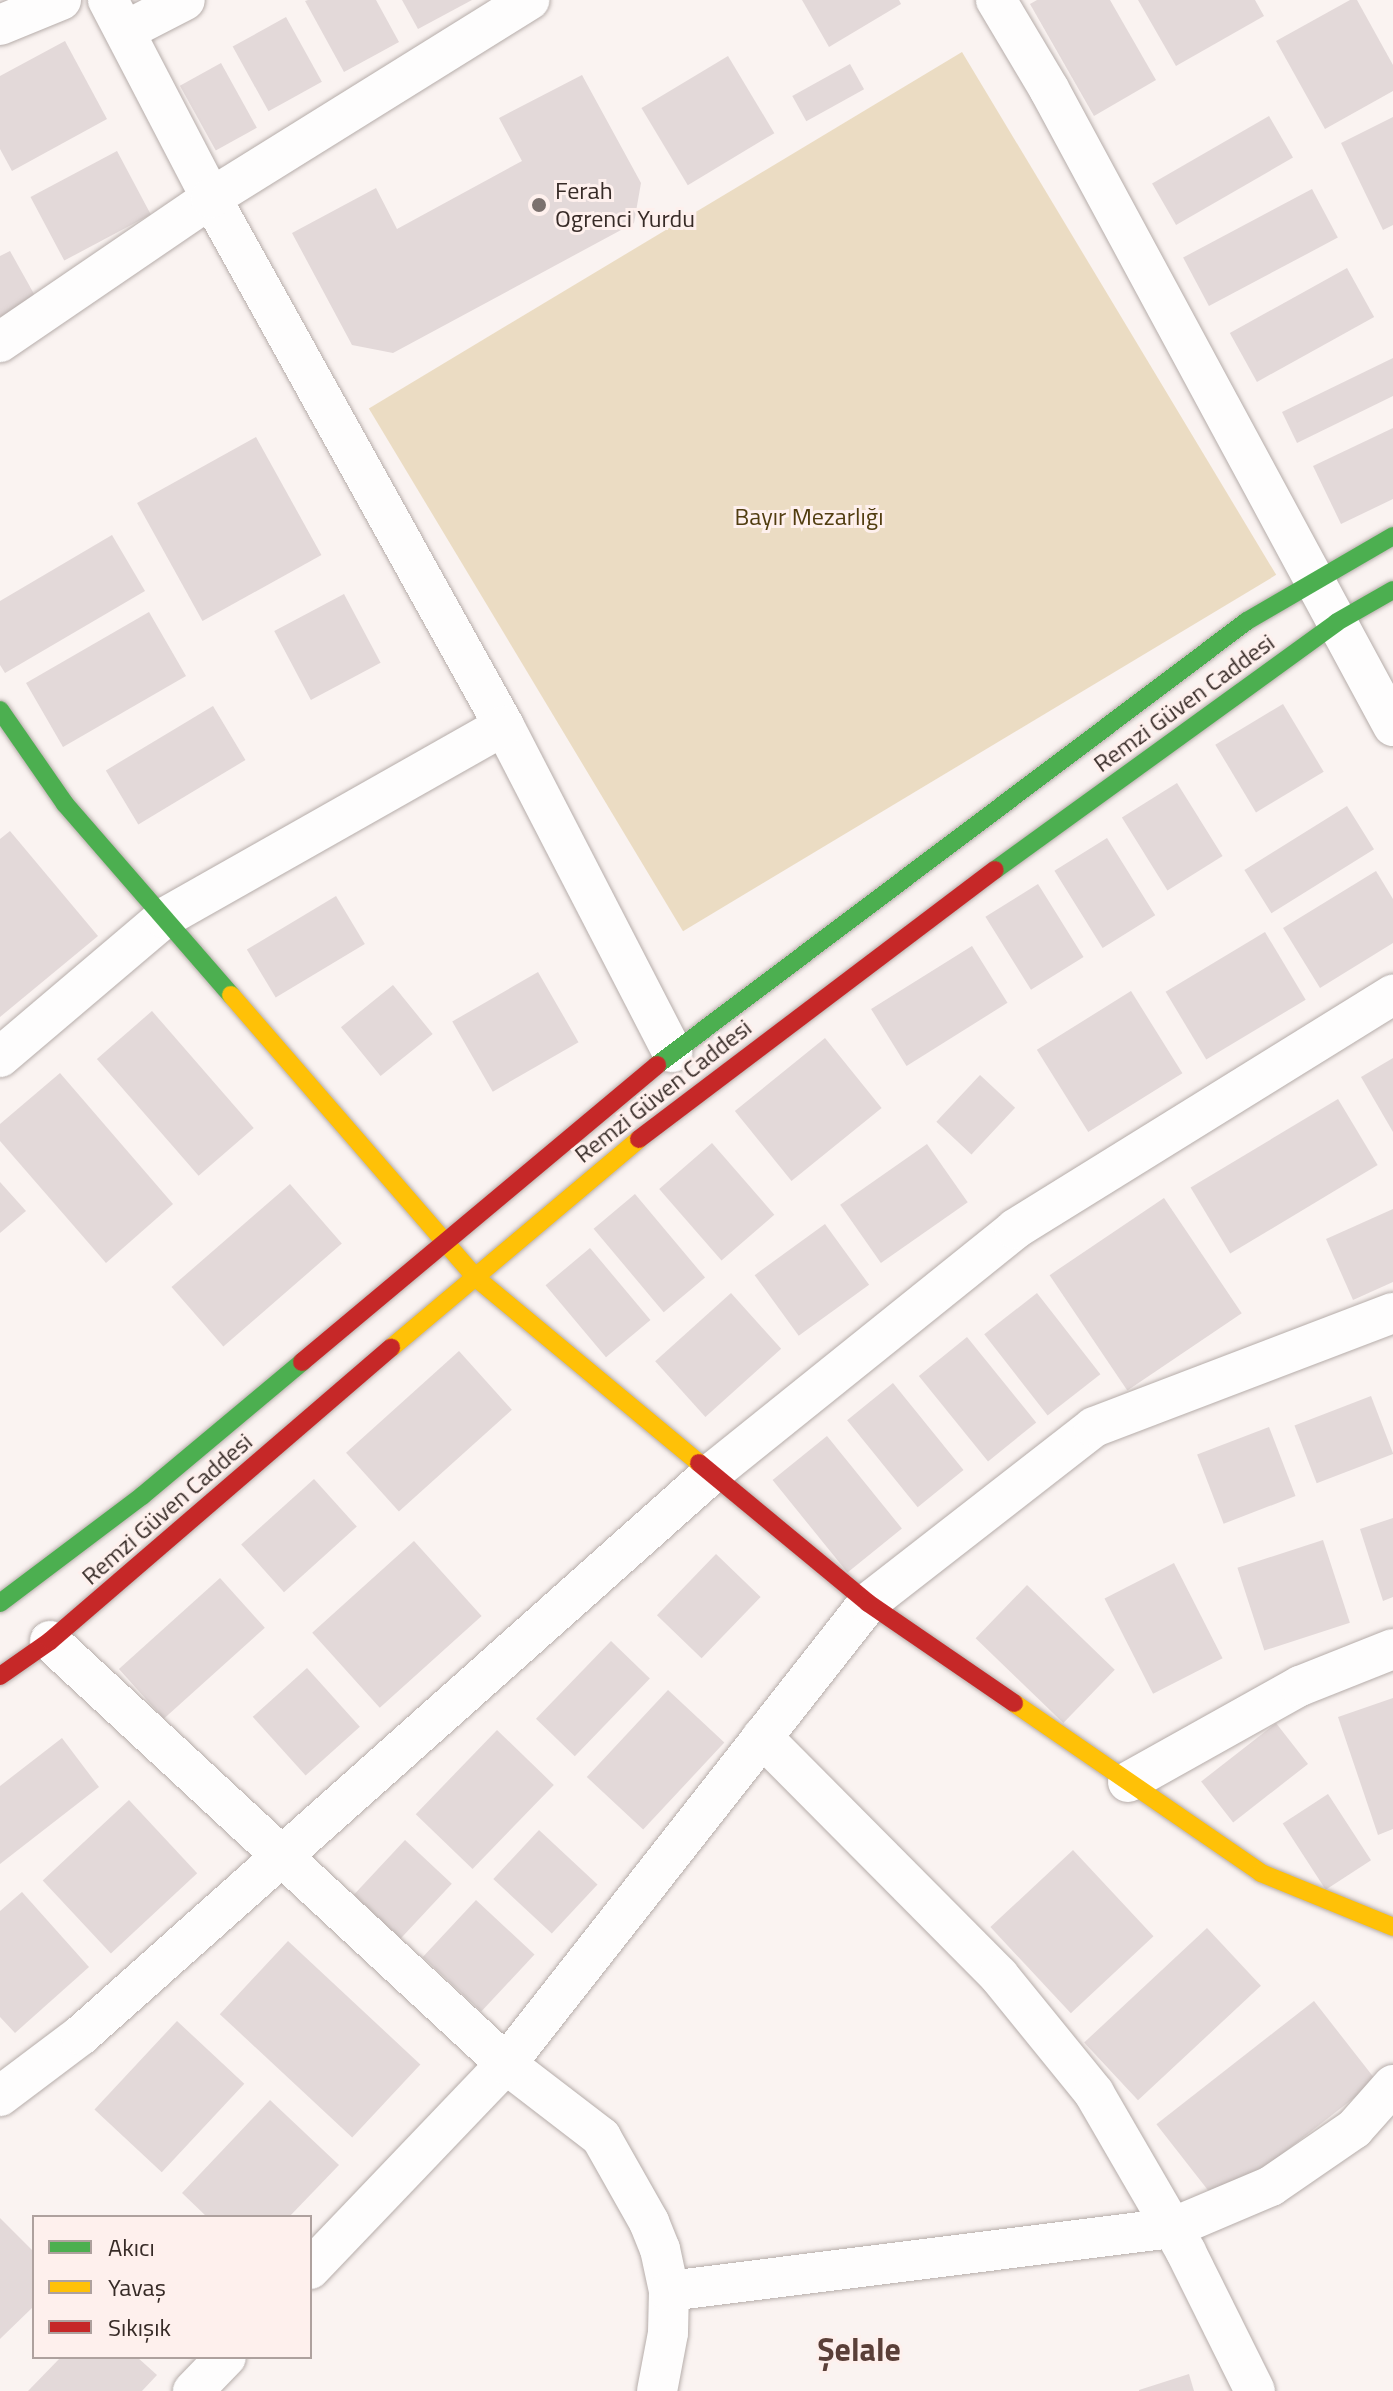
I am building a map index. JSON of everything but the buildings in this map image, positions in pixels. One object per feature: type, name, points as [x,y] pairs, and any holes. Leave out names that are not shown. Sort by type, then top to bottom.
[{"type":"main road","name":"Remzi Güven Caddesi","points":[[0,1603],[142,1496],[672,1052],[1247,621],[1393,536]]},
{"type":"main road","name":"Remzi Güven Caddesi","points":[[0,1676],[50,1641],[475,1277],[700,1091],[946,905],[1337,622],[1393,590]]},
{"type":"main road","points":[[0,710],[65,804],[475,1277],[868,1603],[1261,1873],[1393,1927]]},
{"type":"street","points":[[0,25],[61,0]]},
{"type":"street","points":[[185,0],[118,15],[211,198],[504,726],[672,1052]]},
{"type":"street","points":[[0,342],[211,198],[529,0]]},
{"type":"street","points":[[996,0],[1049,89],[1393,726]]},
{"type":"street","points":[[0,1057],[164,918],[504,726]]},
{"type":"street","points":[[0,2096],[81,2035],[712,1473],[1015,1229],[1393,995]]},
{"type":"street","points":[[312,2267],[506,2064],[868,1603],[1094,1427],[1393,1313]]},
{"type":"street","points":[[50,1641],[284,1854],[506,2064],[601,2137],[649,2222],[660,2249],[669,2291],[668,2333],[657,2391]]},
{"type":"street","points":[[1128,1782],[1300,1686],[1393,1649]]},
{"type":"street","points":[[762,1737],[999,1976],[1094,2093],[1172,2228],[1255,2391]]},
{"type":"street","points":[[669,2291],[1172,2228],[1271,2186],[1354,2129],[1393,2085]]},
{"type":"street","points":[[193,2391],[224,2359]]},
{"type":"green space","name":"Bayır Mezarlığı","points":[[962,52],[1276,575],[683,931],[369,408]]},
{"type":"traffic: fast","points":[[657,1065],[1247,621],[1393,536]]},
{"type":"traffic: fast","points":[[995,870],[1337,622],[1393,590]]},
{"type":"traffic: fast","points":[[0,710],[65,804],[231,995]]},
{"type":"traffic: fast","points":[[0,1603],[142,1496],[302,1362]]},
{"type":"traffic: slow","points":[[231,995],[475,1277],[699,1463]]},
{"type":"traffic: slow","points":[[391,1348],[639,1139]]},
{"type":"traffic: slow","points":[[1014,1703],[1261,1873],[1393,1927]]},
{"type":"traffic: jam","points":[[639,1139],[995,870]]},
{"type":"traffic: jam","points":[[302,1362],[657,1065]]},
{"type":"traffic: jam","points":[[0,1676],[50,1641],[391,1348]]},
{"type":"traffic: jam","points":[[699,1463],[868,1603],[1014,1703]]},
{"type":"place","name":"Ferah Ogrenci Yurdu","points":[[539,205]]},
{"type":"district","name":"Şelale","points":[[859,2349]]}]
